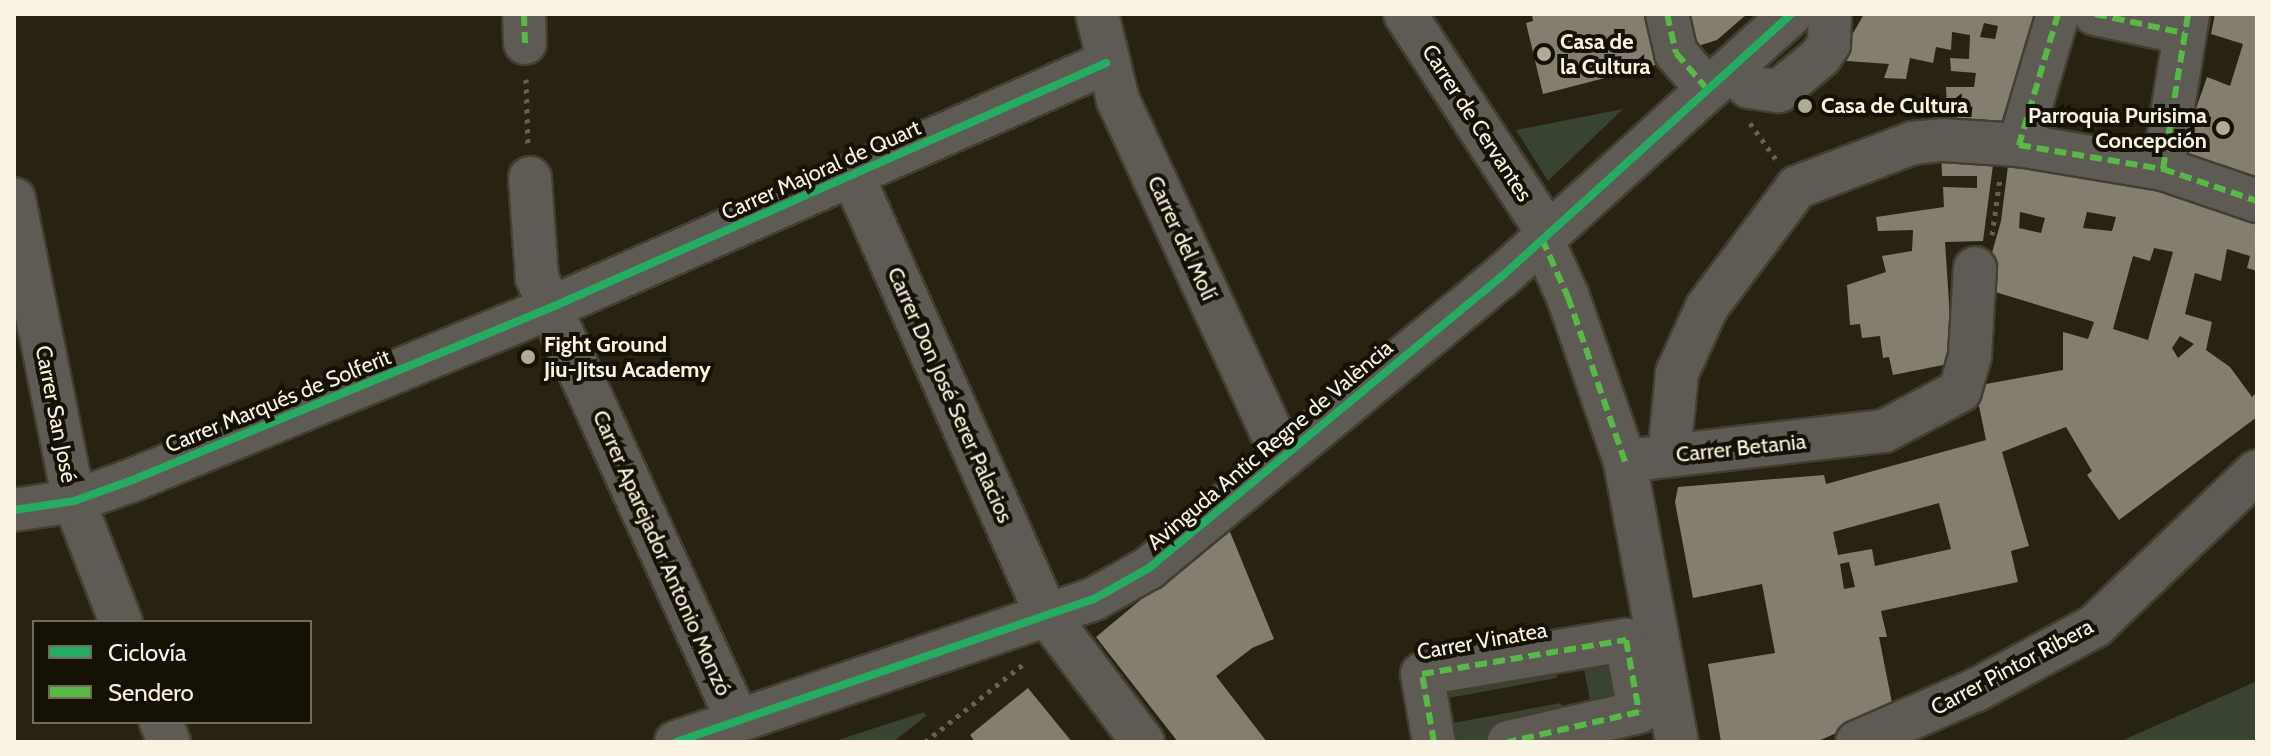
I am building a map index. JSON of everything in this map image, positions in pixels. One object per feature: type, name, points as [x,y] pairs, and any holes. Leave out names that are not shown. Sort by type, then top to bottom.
[{"type":"street","name":"Carrer del Molí","points":[[1097,14],[1106,63],[1118,100],[1283,457]]},
{"type":"street","name":"Carrer de Cervantes","points":[[1405,14],[1545,236]]},
{"type":"street","points":[[1667,14],[1676,53],[1729,81],[1779,91],[1820,57],[1829,44],[1830,14]]},
{"type":"street","name":"Avinguda Antic Regne de València","points":[[676,742],[1094,599],[1149,568],[1729,81],[1791,14]]},
{"type":"street","points":[[2013,143],[2058,14]]},
{"type":"street","points":[[2095,14],[2186,24],[2163,169]]},
{"type":"street","name":"Carrer Majoral de Quart","points":[[550,308],[1106,63]]},
{"type":"street","points":[[1669,455],[1677,373],[1707,307],[1797,187],[1913,143],[2013,143],[2163,169],[2257,201]]},
{"type":"street","name":"Carrer Don José Serer Palacios","points":[[853,176],[1033,620],[1143,742]]},
{"type":"street","name":"Carrer Aparejador Antonio Monzó","points":[[530,178],[537,278],[737,719]]},
{"type":"street","name":"Carrer San José","points":[[14,199],[74,501],[120,620]]},
{"type":"street","points":[[1545,236],[1625,462],[1677,738],[1632,742]]},
{"type":"street","name":"Carrer Betania","points":[[1625,462],[1884,431],[1960,391],[1970,355],[1975,268]]},
{"type":"street","name":"Carrer Marqués de Solferit","points":[[14,510],[74,501],[550,308]]},
{"type":"street","name":"Carrer Pintor Ribera","points":[[1857,742],[1976,690],[2095,626],[2257,471]]},
{"type":"street","name":"Carrer Vinatea","points":[[1413,742],[1398,657],[1653,609]]},
{"type":"street","points":[[1434,742],[1422,674],[1626,640],[1639,712],[1508,742]]},
{"type":"path","points":[[524,28],[530,178]]},
{"type":"path","points":[[1729,81],[1741,110],[1797,187]]},
{"type":"path","points":[[1975,268],[1991,243],[2013,143]]},
{"type":"path","points":[[925,742],[1029,659],[1033,620]]},
{"type":"green space","points":[[1623,109],[1548,181],[1516,130]]},
{"type":"green space","points":[[1626,640],[1637,702],[1592,710],[1580,649]]},
{"type":"green space","points":[[1552,650],[1557,678],[1427,702],[1422,674]]},
{"type":"green space","points":[[2257,681],[2257,742],[2119,742]]},
{"type":"green space","points":[[1561,703],[1567,731],[1508,742],[1434,742],[1431,727]]},
{"type":"green space","points":[[924,712],[926,716],[893,742],[832,742]]},
{"type":"building","points":[[1532,14],[1657,14],[1667,62],[1543,94],[1526,23],[1533,21]]},
{"type":"building","points":[[1673,14],[1747,14],[1717,40],[1682,51]]},
{"type":"building","points":[[1864,14],[2043,14],[2016,133],[1948,132],[1946,87],[1974,87],[1976,73],[1951,71],[1950,58],[1969,59],[1970,35],[1952,32],[1951,50],[1936,47],[1933,63],[1910,58],[1906,79],[1884,78],[1889,64],[1847,61],[1848,42]],"holes":[[[1984,23],[1998,26],[1995,39],[1980,37]]]},
{"type":"building","name":"Parroquia Purisima Concepción","points":[[2215,14],[2257,14],[2257,196],[2178,160],[2207,77],[2230,86],[2243,44],[2211,34]]},
{"type":"building","points":[[1941,149],[1978,149],[1993,165],[1983,241],[1945,242],[1953,363],[1893,375],[1889,357],[1883,358],[1880,336],[1862,338],[1860,324],[1850,325],[1847,285],[1886,272],[1882,256],[1912,251],[1913,230],[1878,231],[1876,217],[1944,207],[1943,187],[1977,188],[1977,176],[1942,176]]},
{"type":"building","points":[[2010,150],[2257,205],[2257,271],[2247,268],[2250,256],[2227,249],[2221,281],[2195,273],[2185,314],[2212,322],[2206,350],[2230,367],[2252,397],[2257,392],[2257,417],[2119,520],[2087,475],[2092,471],[2066,427],[2002,452],[2029,546],[2011,551],[2018,582],[1881,611],[1887,637],[1879,637],[1893,708],[1816,742],[1721,742],[1708,664],[1775,653],[1762,584],[1693,598],[1675,502],[1678,487],[1824,475],[1826,484],[1986,440],[1975,386],[2063,370],[2063,332],[2088,339],[2094,322],[1982,288],[2001,221]],"holes":[[[2020,212],[2045,218],[2041,233],[2019,228]],[[2087,212],[2116,217],[2112,231],[2083,228]],[[2154,248],[2173,252],[2148,340],[2113,329],[2133,256],[2150,261]],[[2180,336],[2194,344],[2178,358],[2172,348]],[[1939,503],[1951,549],[1875,566],[1872,549],[1838,555],[1833,532]],[[1849,562],[1855,587],[1844,589],[1840,564]]]},
{"type":"building","points":[[1228,527],[1274,639],[1252,648],[1216,676],[1267,742],[1178,742],[1096,637]]},
{"type":"building","points":[[1028,688],[1072,742],[975,742],[970,735]]},
{"type":"marked path","points":[[524,14],[525,43]]},
{"type":"marked path","points":[[1667,14],[1676,53],[1707,89]]},
{"type":"marked path","points":[[2058,14],[2019,145],[2163,169],[2188,14]]},
{"type":"marked path","points":[[2095,14],[2184,33]]},
{"type":"marked path","points":[[2163,169],[2257,201]]},
{"type":"marked path","points":[[1542,239],[1568,297],[1625,462]]},
{"type":"marked path","points":[[1434,742],[1422,674],[1626,640],[1639,712],[1508,742]]},
{"type":"cycle path","points":[[676,742],[1094,599],[1149,568],[1500,278],[1791,14]]},
{"type":"cycle path","points":[[14,510],[74,501],[130,481],[550,308],[1106,63]]},
{"type":"place","name":"Casa de la Cultura","points":[[1544,54]]},
{"type":"place","name":"Casa de Cultura","points":[[1805,106]]},
{"type":"place","name":"Parroquia Purisima Concepción","points":[[2223,128]]},
{"type":"place","name":"Fight Ground Jiu-Jitsu Academy","points":[[528,357]]}]
